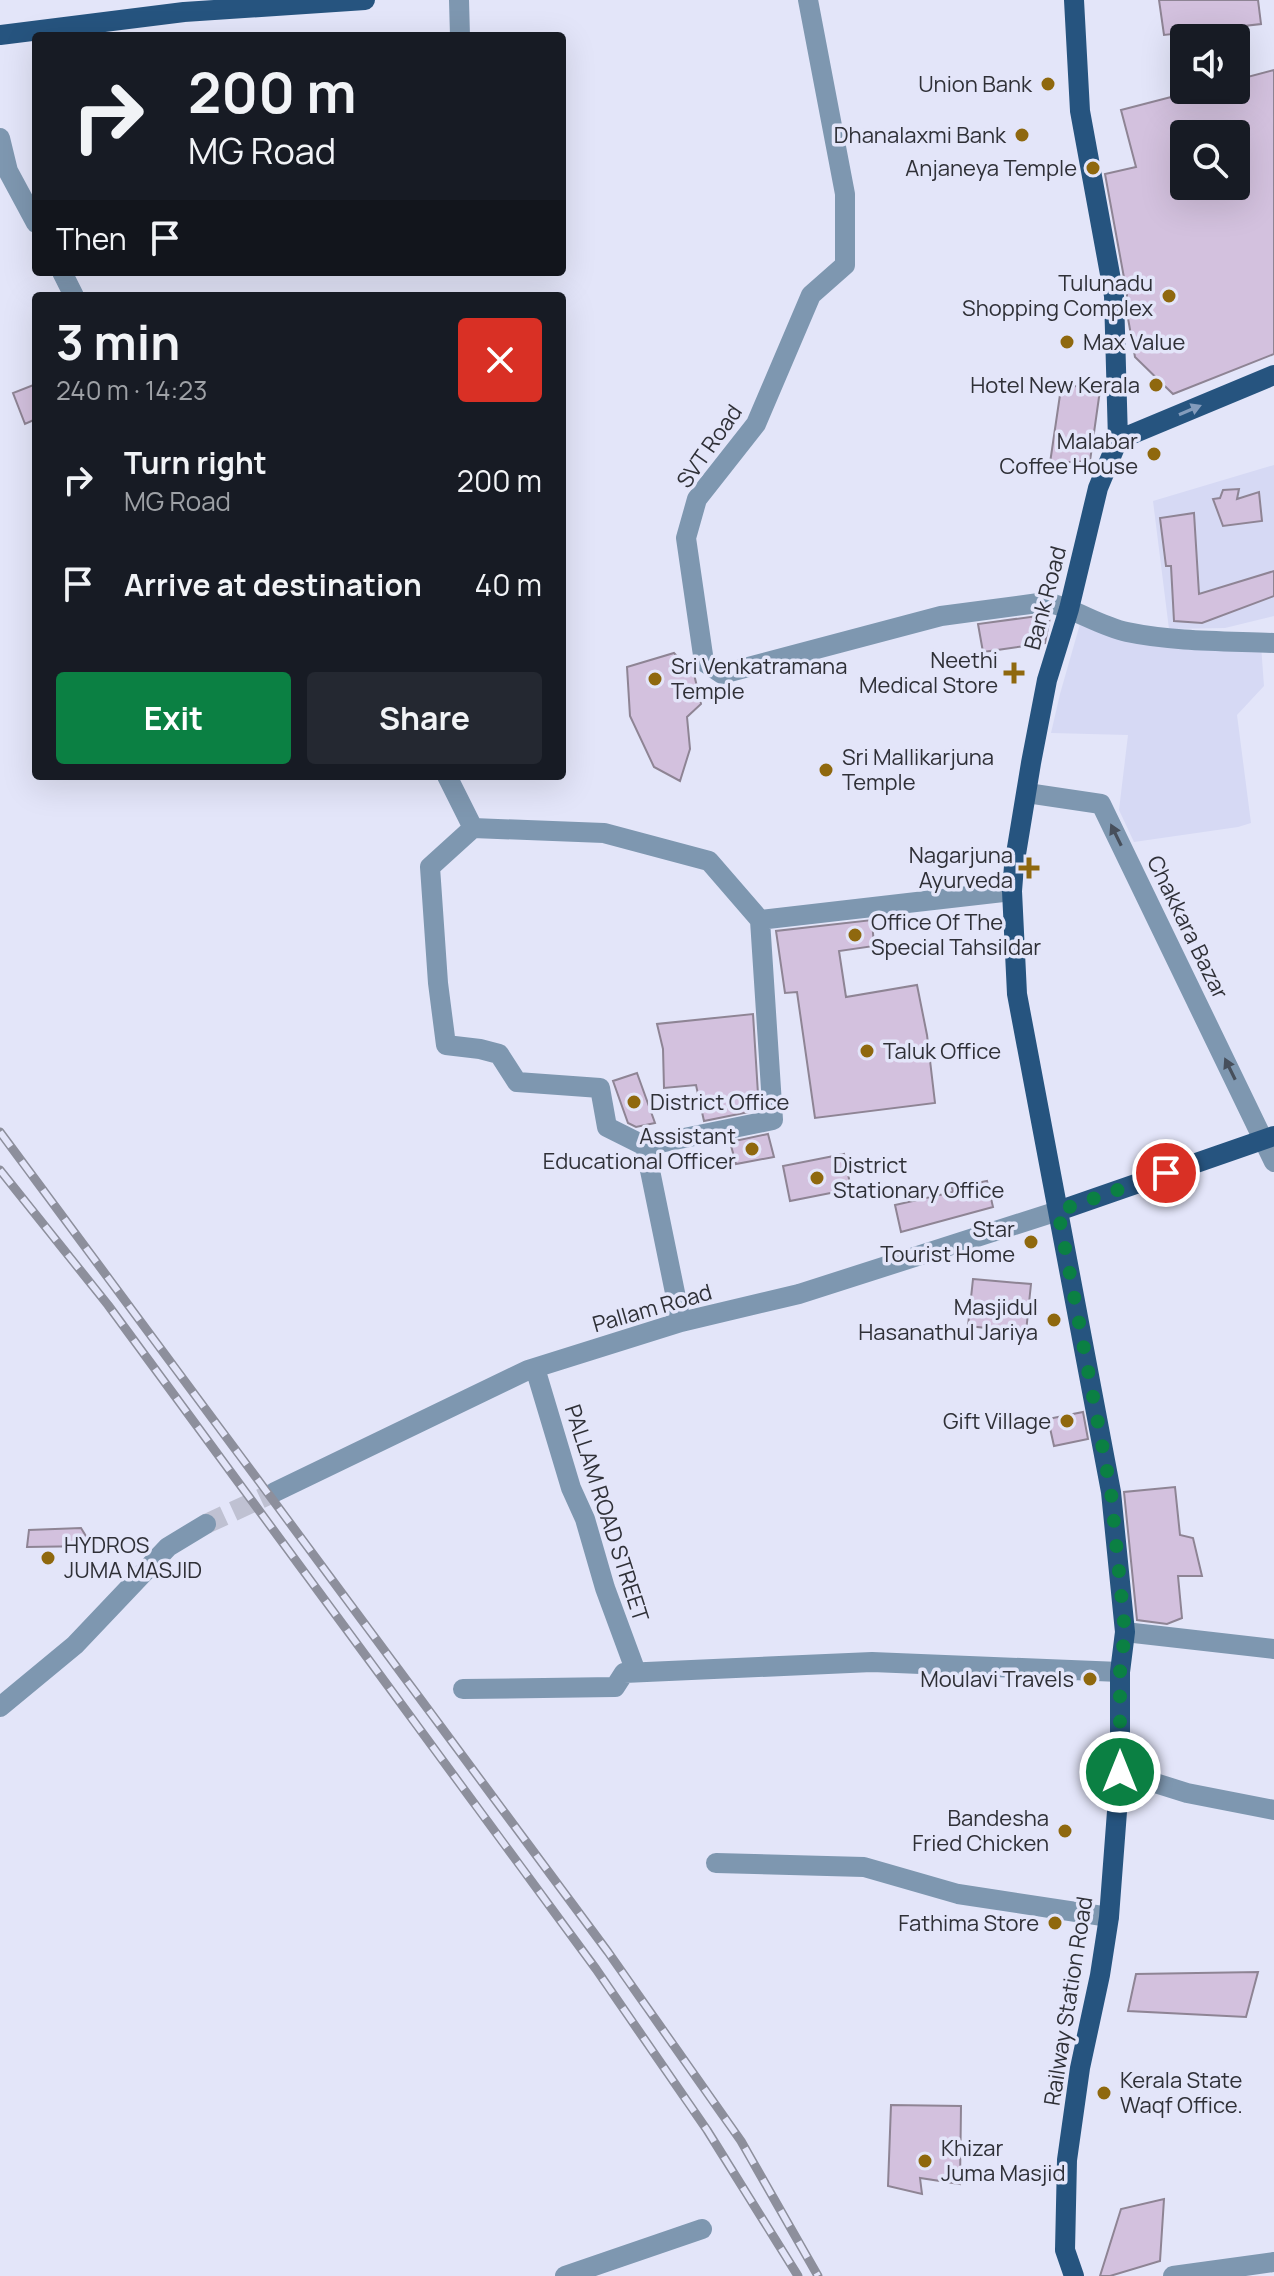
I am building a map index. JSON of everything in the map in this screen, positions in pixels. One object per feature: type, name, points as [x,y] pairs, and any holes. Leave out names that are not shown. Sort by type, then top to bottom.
[{"type":"main road","points":[[0,35],[184,12],[365,0]]},
{"type":"main road","name":"Bank Road","points":[[1058,1211],[1017,994],[1012,891],[1047,680],[1069,609],[1098,488],[1118,440],[1114,296],[1080,111],[1074,0]]},
{"type":"main road","points":[[1118,440],[1274,375]]},
{"type":"main road","points":[[1058,1211],[1269,1137]]},
{"type":"main road","name":"Railway Station Road","points":[[1058,1211],[1111,1492],[1125,1632],[1120,1672],[1120,1772],[1109,1917],[1080,2068],[1067,2160],[1065,2250],[1074,2276]]},
{"type":"street","points":[[459,0],[460,32]]},
{"type":"street","name":"SVT Road","points":[[808,0],[845,194],[845,265],[811,295],[756,424],[697,499],[686,538],[704,662],[722,674],[941,616],[1046,602],[1064,605],[1124,632],[1190,640],[1274,643]]},
{"type":"street","points":[[0,138],[8,171],[32,216]]},
{"type":"street","points":[[449,780],[473,828]]},
{"type":"street","name":"Chakkara Bazar","points":[[1027,793],[1101,804],[1269,1137]]},
{"type":"street","points":[[473,828],[604,833],[709,861],[760,920],[773,1120],[645,1146],[607,1127],[600,1088],[517,1082],[499,1054],[446,1045],[438,983],[430,867],[473,828]]},
{"type":"street","points":[[760,920],[1012,891]]},
{"type":"street","points":[[1269,1137],[1274,1162]]},
{"type":"street","points":[[645,1146],[681,1322]]},
{"type":"street","name":"Pallam Road","points":[[275,1492],[535,1368],[681,1322],[799,1294],[1058,1211]]},
{"type":"street","name":"PALLAM ROAD STREET","points":[[535,1368],[571,1488],[585,1519],[605,1588],[636,1672]]},
{"type":"street","points":[[0,1707],[75,1645],[168,1547],[206,1524]]},
{"type":"street","points":[[1125,1632],[1274,1649]]},
{"type":"street","points":[[463,1689],[615,1687],[624,1673],[872,1662],[1120,1672]]},
{"type":"street","points":[[1120,1772],[1187,1793],[1274,1810]]},
{"type":"street","points":[[716,1863],[864,1867],[958,1894],[1109,1917]]},
{"type":"street","points":[[565,2276],[702,2229]]},
{"type":"street","points":[[1173,2276],[1274,2262]]},
{"type":"shaded area","points":[[1274,465],[1274,616],[1225,628],[1169,629],[1153,501]]},
{"type":"shaded area","points":[[1080,624],[1261,645],[1264,686],[1237,715],[1251,823],[1134,842],[1119,810],[1128,735],[1051,733]]},
{"type":"building","points":[[1159,0],[1258,0],[1261,24],[1170,24],[1170,34],[1164,35]]},
{"type":"building","points":[[1274,70],[1274,354],[1173,394],[1135,357],[1105,174],[1136,167],[1121,110],[1170,97],[1170,104],[1250,104],[1250,76]]},
{"type":"building","points":[[1101,383],[1090,461],[1050,463],[1061,388]]},
{"type":"building","points":[[32,386],[32,421],[25,424],[13,393]]},
{"type":"building","points":[[1239,489],[1237,499],[1259,492],[1262,521],[1223,526],[1213,499],[1220,498],[1223,490]]},
{"type":"building","points":[[1194,513],[1199,594],[1274,571],[1274,596],[1202,623],[1174,621],[1171,566],[1166,566],[1160,518]]},
{"type":"building","points":[[1045,615],[1050,617],[1045,643],[983,652],[978,624]]},
{"type":"building","points":[[674,653],[694,674],[701,704],[687,717],[690,749],[680,781],[654,767],[630,716],[627,667]]},
{"type":"building","name":"Taluk Office","points":[[872,920],[874,946],[839,951],[846,997],[917,985],[935,1103],[815,1118],[797,992],[785,993],[776,931]]},
{"type":"building","points":[[753,1014],[759,1110],[704,1121],[696,1085],[664,1088],[663,1049],[657,1024]]},
{"type":"building","name":"District Office","points":[[637,1073],[655,1123],[636,1127],[628,1123],[613,1081]]},
{"type":"building","name":"Assistant Educational Officer","points":[[768,1134],[774,1157],[736,1164],[730,1142]]},
{"type":"building","name":"District Stationary Office","points":[[844,1154],[851,1189],[790,1201],[783,1166]]},
{"type":"building","points":[[987,1181],[993,1207],[901,1232],[895,1205]]},
{"type":"building","points":[[973,1279],[1031,1284],[1026,1332],[968,1326]]},
{"type":"building","points":[[1083,1412],[1088,1439],[1054,1446],[1048,1419]]},
{"type":"building","points":[[1175,1487],[1180,1535],[1193,1538],[1202,1576],[1178,1576],[1182,1618],[1167,1624],[1137,1620],[1124,1492]]},
{"type":"building","points":[[81,1528],[92,1546],[27,1547],[29,1530]]},
{"type":"building","points":[[1258,1972],[1246,2017],[1128,2011],[1136,1974]]},
{"type":"building","name":"Khizar Juma Masjid","points":[[891,2105],[961,2106],[960,2184],[920,2178],[922,2194],[888,2186]]},
{"type":"building","points":[[1164,2199],[1160,2261],[1110,2276],[1100,2276],[1121,2209]]},
{"type":"tunnel","points":[[206,1524],[275,1492]]},
{"type":"railway","points":[[0,1132],[608,1952],[741,2141],[818,2276]]},
{"type":"railway","points":[[0,1170],[108,1305],[596,1969],[707,2130],[798,2276]]},
{"type":"place","name":"Union Bank","points":[[1048,84]]},
{"type":"place","name":"Dhanalaxmi Bank","points":[[1022,135]]},
{"type":"place","name":"Anjaneya Temple","points":[[1093,168]]},
{"type":"place","name":"Tulunadu Shopping Complex","points":[[1169,296]]},
{"type":"place","name":"Max Value","points":[[1067,342]]},
{"type":"place","name":"Hotel New Kerala","points":[[1156,385]]},
{"type":"place","name":"Malabar Coffee House","points":[[1154,454]]},
{"type":"place","name":"Neethi Medical Store","points":[[1014,673]]},
{"type":"place","name":"Sri Venkatramana Temple","points":[[655,679]]},
{"type":"place","name":"Sri Mallikarjuna Temple","points":[[826,770]]},
{"type":"place","name":"Nagarjuna Ayurveda","points":[[1029,868]]},
{"type":"place","name":"Office Of The Special Tahsildar","points":[[855,935]]},
{"type":"place","name":"Taluk Office","points":[[867,1051]]},
{"type":"place","name":"District Office","points":[[634,1102]]},
{"type":"place","name":"Assistant Educational Officer","points":[[752,1149]]},
{"type":"place","name":"District Stationary Office","points":[[817,1178]]},
{"type":"place","name":"Star Tourist Home","points":[[1031,1242]]},
{"type":"place","name":"Masjidul Hasanathul Jariya","points":[[1054,1320]]},
{"type":"place","name":"Gift Village","points":[[1067,1421]]},
{"type":"place","name":"HYDROS JUMA MASJID","points":[[48,1558]]},
{"type":"place","name":"Moulavi Travels","points":[[1090,1679]]},
{"type":"place","name":"Bandesha Fried Chicken","points":[[1065,1831]]},
{"type":"place","name":"Fathima Store","points":[[1055,1923]]},
{"type":"place","name":"Kerala State Waqf Office.","points":[[1104,2093]]},
{"type":"place","name":"Khizar Juma Masjid","points":[[925,2161]]},
{"type":"route","points":[[1120,1772],[1120,1672],[1125,1632],[1111,1492],[1058,1211],[1166,1173]]}]
